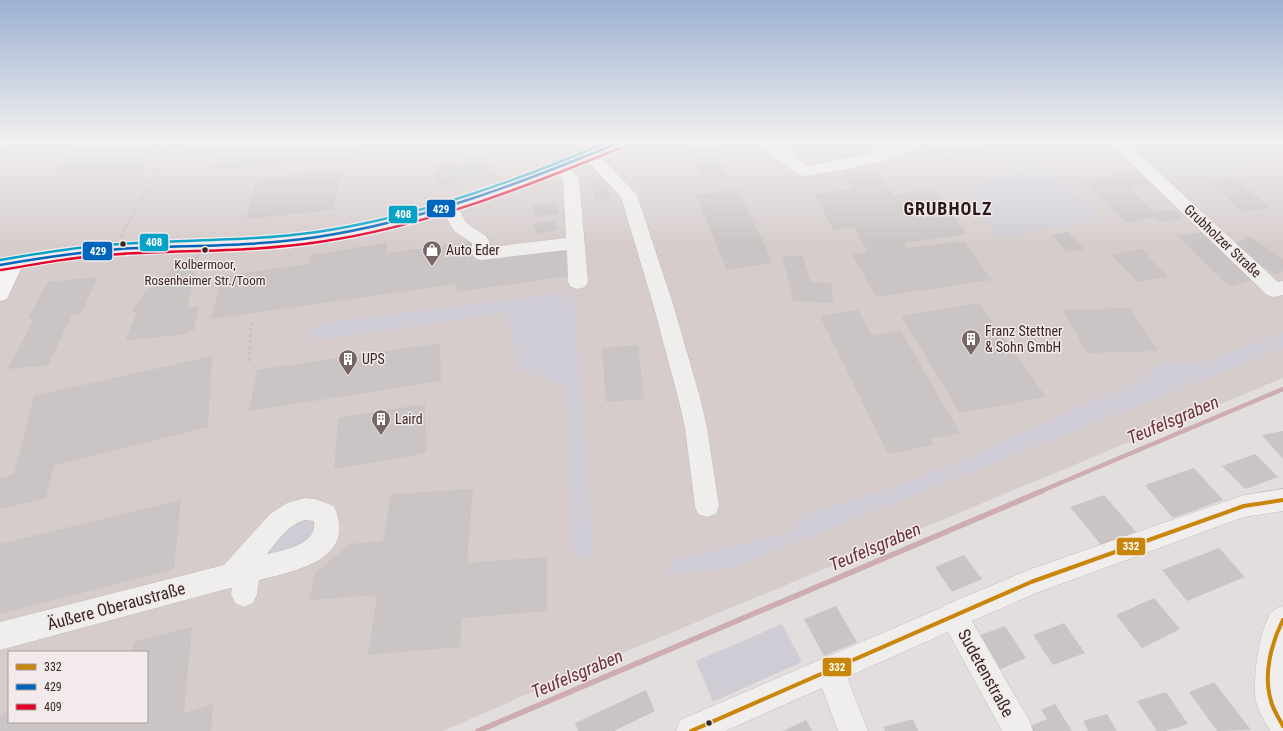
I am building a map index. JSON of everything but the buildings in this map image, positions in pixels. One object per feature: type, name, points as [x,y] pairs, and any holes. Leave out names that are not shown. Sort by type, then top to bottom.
[{"type":"highway","points":[[0,294],[7,264]]},
{"type":"street","points":[[7,264],[118,250],[273,242],[366,229],[450,208],[534,177]]},
{"type":"street","points":[[570,177],[578,282]]},
{"type":"street","points":[[612,177],[629,195],[663,304],[696,428],[707,506]]},
{"type":"street","name":"Grubholzer Straße","points":[[1156,177],[1279,289]]},
{"type":"street","points":[[450,208],[460,227],[481,241],[481,254],[575,243]]},
{"type":"street","points":[[691,731],[1031,582],[1244,506],[1283,500]]},
{"type":"street","name":"Äußere Oberaustraße","points":[[0,636],[241,580]]},
{"type":"street","name":"Sudetenstraße","points":[[953,615],[1018,731]]},
{"type":"street","points":[[1283,620],[1277,629],[1270,664],[1270,698],[1283,726]]},
{"type":"street","points":[[830,671],[853,731]]},
{"type":"path","points":[[121,236],[153,177]]},
{"type":"path","points":[[249,361],[251,323]]},
{"type":"shaded area","points":[[0,177],[1283,177],[1283,378],[601,662],[443,731],[0,731]]},
{"type":"shaded area","points":[[991,177],[1059,177],[1078,200],[1090,205],[1098,214],[1096,220],[999,237],[963,194],[967,186]]},
{"type":"shaded area","points":[[1160,177],[1219,177],[1200,180],[1166,183]]},
{"type":"shaded area","points":[[561,293],[574,297],[593,551],[581,562],[572,549],[567,387],[518,369],[506,313],[319,340],[307,335],[321,323]]},
{"type":"shaded area","points":[[1283,333],[1283,348],[732,568],[666,575],[674,560],[793,532],[801,515],[901,485],[967,458],[1136,381],[1165,362],[1201,363]]},
{"type":"shaded area","points":[[298,522],[306,522],[312,525],[313,533],[309,542],[265,556],[279,532]]},
{"type":"shaded area","points":[[782,624],[802,662],[713,702],[696,661]]},
{"type":"waterway","name":"Teufelsgraben","points":[[1039,492],[1283,389]]},
{"type":"waterway","name":"Teufelsgraben","points":[[478,731],[1042,491]]},
{"type":"transit line","name":"408","points":[[0,260],[90,246],[268,237],[317,232],[429,208],[520,177]]},
{"type":"transit line","name":"429","points":[[0,265],[105,250],[268,242],[317,237],[395,222],[470,200],[534,177]]},
{"type":"transit line","name":"409","points":[[1,270],[91,256],[270,247],[319,242],[358,235],[435,216],[510,192],[549,177]]},
{"type":"transit line","name":"332","points":[[691,731],[1031,582],[1244,506],[1283,500]]},
{"type":"transit line","name":"332","points":[[1283,620],[1272,648],[1268,678],[1271,702],[1283,726]]},
{"type":"place","name":"Kolbermoor, Rosenheimer Str./Toom","points":[[205,250]]},
{"type":"place","name":"Auto Eder","points":[[432,267]]},
{"type":"place","name":"Franz Stettner & Sohn GmbH","points":[[971,356]]},
{"type":"place","name":"UPS","points":[[348,376]]},
{"type":"place","name":"Laird","points":[[381,436]]},
{"type":"district","name":"GRUBHOLZ","points":[[948,209]]}]
